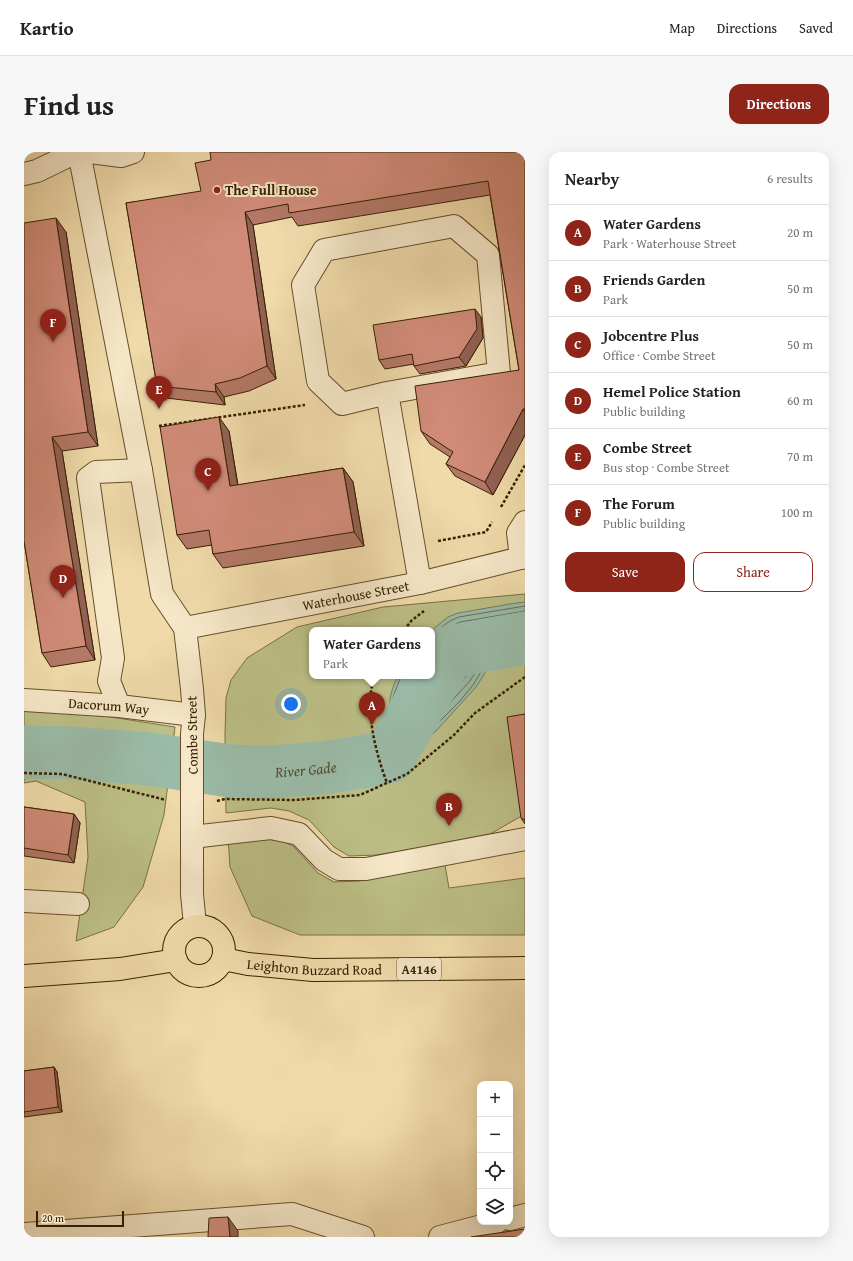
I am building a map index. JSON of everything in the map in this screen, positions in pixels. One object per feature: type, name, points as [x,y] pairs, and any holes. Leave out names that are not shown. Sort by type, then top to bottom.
[{"type":"main road","points":[[195,925],[204,925],[212,928],[219,934],[223,942],[223,959],[219,967],[204,976],[195,976],[180,968],[174,953],[174,945],[177,938],[182,932],[195,925]]},
{"type":"main road","name":"Leighton Buzzard Road","points":[[223,959],[248,964],[313,970],[525,968]]},
{"type":"main road","points":[[24,976],[120,969],[176,960]]},
{"type":"street","points":[[24,174],[37,171],[77,152]]},
{"type":"street","name":"Combe Street","points":[[77,152],[141,470],[162,594],[185,628],[193,724],[192,894],[195,925]]},
{"type":"street","points":[[90,152],[122,156],[133,152]]},
{"type":"street","points":[[454,226],[488,256],[500,373],[387,393],[342,404],[318,381],[303,285],[324,250],[454,226]]},
{"type":"street","points":[[387,393],[412,546],[420,583]]},
{"type":"street","points":[[119,706],[109,680],[113,658],[88,478],[96,472],[141,470]]},
{"type":"street","points":[[523,558],[518,533],[525,522]]},
{"type":"street","name":"Waterhouse Street","points":[[185,628],[420,583],[523,558]]},
{"type":"street","name":"Dacorum Way","points":[[24,700],[119,706],[193,724]]},
{"type":"street","points":[[192,837],[271,828],[299,834],[324,860],[339,870],[366,869],[525,839]]},
{"type":"street","points":[[24,901],[78,904]]},
{"type":"street","points":[[24,1234],[292,1214],[363,1237]]},
{"type":"street","points":[[513,1218],[525,1215]]},
{"type":"street","points":[[440,1237],[486,1225]]},
{"type":"path","points":[[133,430],[304,405],[342,404]]},
{"type":"path","points":[[498,512],[525,465]]},
{"type":"path","points":[[412,546],[486,532],[494,519]]},
{"type":"path","points":[[406,627],[425,609]]},
{"type":"path","points":[[24,773],[62,774],[193,807],[225,799],[295,800],[360,795],[407,774],[454,735],[475,713],[525,677]]},
{"type":"path","points":[[374,679],[371,696],[372,727],[381,767],[387,783]]},
{"type":"green space","points":[[525,594],[525,814],[485,837],[376,855],[349,856],[334,847],[309,820],[289,811],[271,808],[226,813],[226,698],[231,680],[247,658],[297,627],[383,607]]},
{"type":"green space","points":[[41,706],[175,727],[164,815],[143,887],[114,927],[76,941],[88,857],[85,802],[36,781],[24,783],[24,709]]},
{"type":"green space","points":[[228,837],[273,837],[293,846],[318,873],[334,882],[360,881],[445,865],[449,888],[525,878],[525,935],[300,935],[252,916],[230,867]]},
{"type":"water","points":[[525,602],[525,639],[490,641],[485,673],[476,687],[437,730],[418,746],[405,760],[404,765],[401,766],[390,761],[387,748],[390,745],[389,710],[391,693],[397,679],[435,679],[435,628],[448,617],[458,613]]},
{"type":"building","points":[[210,152],[525,152],[525,409],[523,409],[485,482],[446,464],[453,452],[421,431],[415,386],[519,370],[488,181],[289,213],[288,204],[245,212],[267,366],[240,378],[215,384],[216,392],[157,386],[126,203],[201,191],[195,163],[211,160]]},
{"type":"building","points":[[56,218],[88,432],[52,437],[86,646],[42,653],[24,541],[24,223]]},
{"type":"building","points":[[475,309],[477,329],[459,357],[414,366],[412,354],[379,360],[373,325]]},
{"type":"building","points":[[219,417],[230,486],[343,468],[354,532],[213,554],[209,530],[177,535],[160,427]]},
{"type":"building","points":[[525,714],[525,820],[521,818],[507,717]]},
{"type":"building","points":[[24,807],[74,814],[68,855],[24,848]]},
{"type":"building","points":[[54,1067],[58,1107],[24,1112],[24,1071]]},
{"type":"building","points":[[228,1217],[230,1237],[208,1237],[209,1218]]},
{"type":"building","points":[[525,1229],[525,1237],[471,1237]]},
{"type":"waterway","name":"River Gade","points":[[435,676],[449,652],[525,638]]},
{"type":"waterway","name":"River Gade","points":[[24,752],[71,753],[150,759],[230,771],[269,772],[330,767],[389,757],[434,679]]},
{"type":"place","name":"The Full House","points":[[217,190]]},
{"type":"place","name":"The Forum","points":[[53,342]]},
{"type":"place","name":"Combe Street","points":[[159,409]]},
{"type":"place","name":"Jobcentre Plus","points":[[208,491]]},
{"type":"place","name":"Hemel Police Station","points":[[63,598]]},
{"type":"place","name":"Water Gardens","points":[[372,725]]},
{"type":"place","name":"Friends Garden","points":[[449,826]]}]
